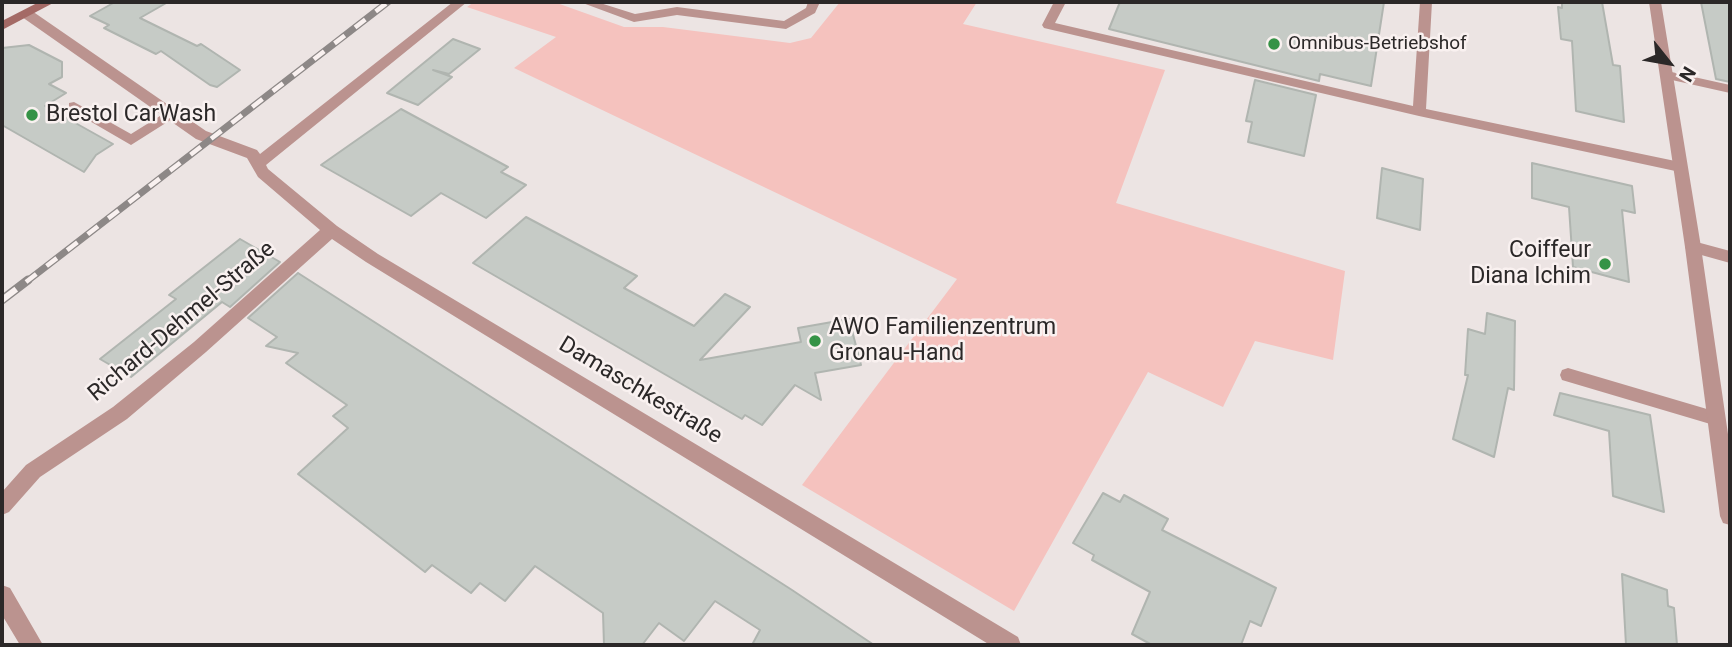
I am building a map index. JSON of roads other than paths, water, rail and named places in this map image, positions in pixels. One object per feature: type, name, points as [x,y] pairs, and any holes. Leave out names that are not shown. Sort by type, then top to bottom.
[{"type":"main road","points":[[2,26],[49,2]]},
{"type":"street","points":[[259,163],[461,2]]},
{"type":"street","points":[[1655,2],[1693,247],[1730,516]]},
{"type":"street","name":"Damaschkestraße","points":[[27,13],[201,135],[252,154],[263,173],[331,230],[1010,645]]},
{"type":"street","name":"Richard-Dehmel-Straße","points":[[2,506],[33,471],[120,412],[200,347],[331,230]]},
{"type":"street","points":[[1693,247],[1730,257]]},
{"type":"street","points":[[2,595],[32,645]]},
{"type":"lane","points":[[586,2],[634,18],[681,6],[786,24],[811,10],[814,2]]},
{"type":"lane","points":[[1060,2],[1048,25],[1419,112],[1680,167]]},
{"type":"lane","points":[[1419,112],[1426,2]]},
{"type":"lane","points":[[1667,75],[1730,89]]},
{"type":"lane","points":[[74,106],[131,140],[173,114]]},
{"type":"lane","points":[[1568,375],[1717,419]]},
{"type":"railway","points":[[26,282],[388,2]]},
{"type":"railway","points":[[2,300],[28,280]]},
{"type":"place","name":"Omnibus-Betriebshof","points":[[1274,44]]},
{"type":"place","name":"Brestol CarWash","points":[[32,115]]},
{"type":"place","name":"Coiffeur Diana Ichim","points":[[1605,264]]},
{"type":"place","name":"AWO Familienzentrum Gronau-Hand","points":[[815,341]]}]
